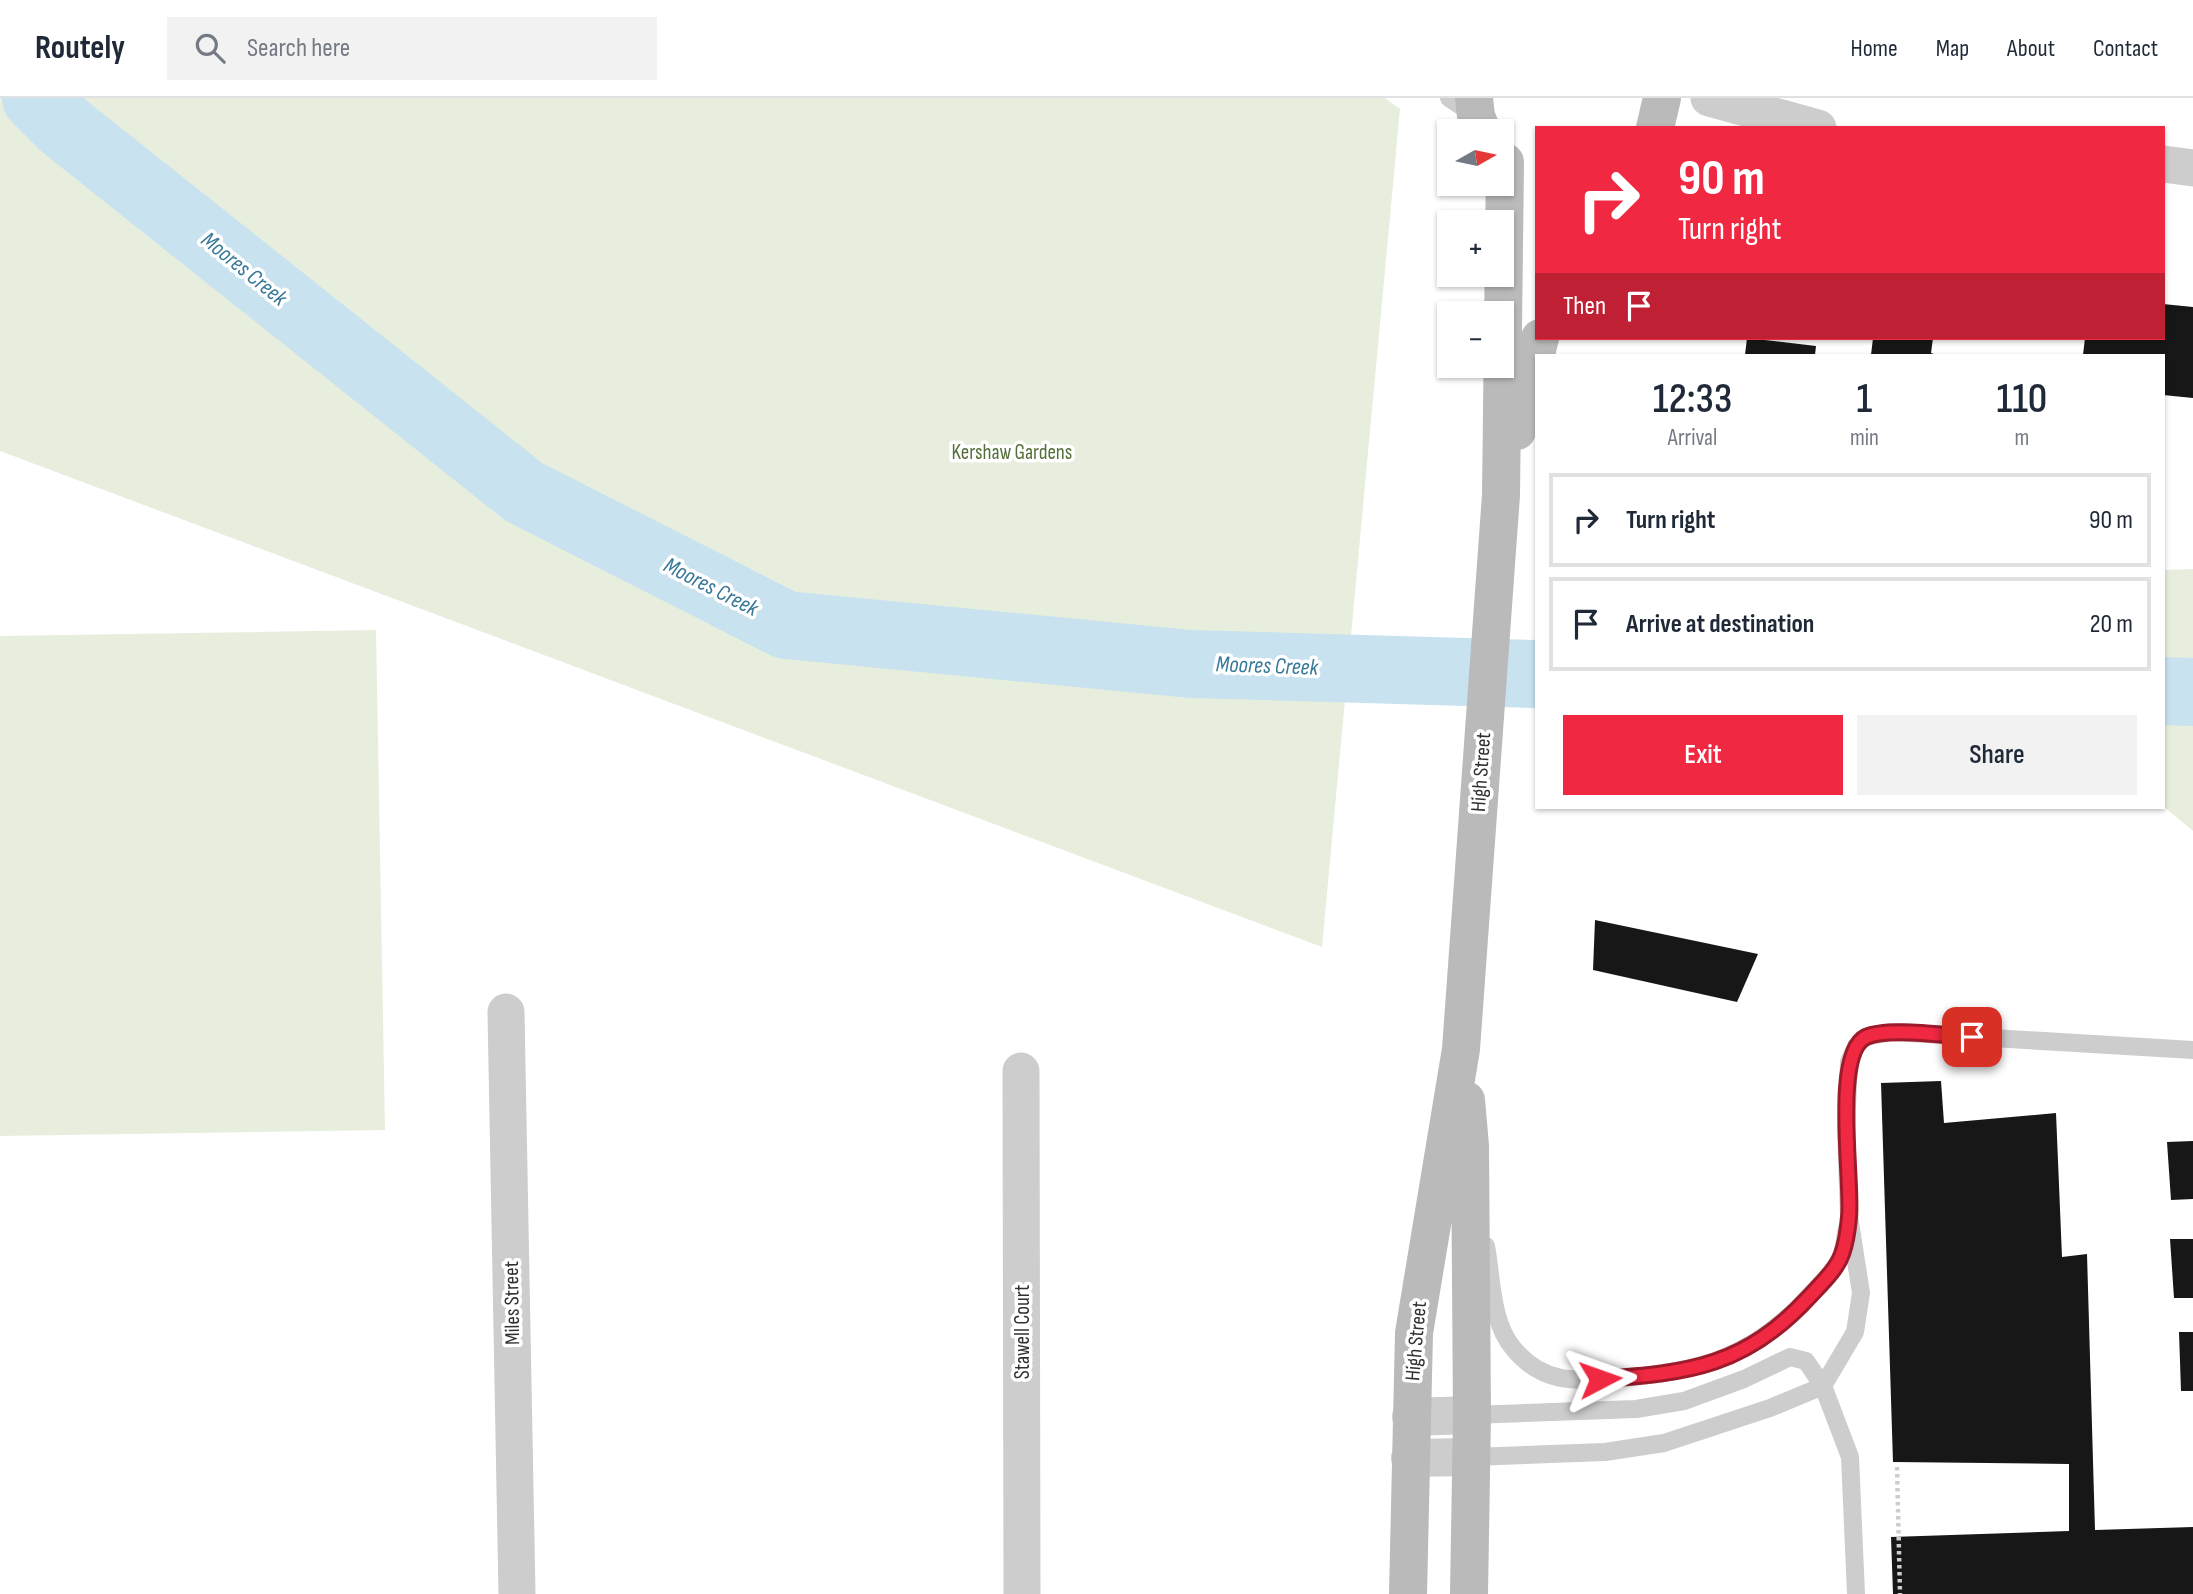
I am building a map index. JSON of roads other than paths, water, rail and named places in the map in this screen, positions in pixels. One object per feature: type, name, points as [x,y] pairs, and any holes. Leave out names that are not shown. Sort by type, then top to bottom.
[{"type":"main road","points":[[1655,126],[1662,98]]},
{"type":"main road","name":"High Street","points":[[1408,1594],[1414,1334],[1462,1031],[1501,495],[1513,196]]},
{"type":"main road","name":"High Street","points":[[1501,495],[1535,358]]},
{"type":"main road","name":"High Street","points":[[1462,1031],[1470,1146],[1472,1415],[1469,1594]]},
{"type":"street","points":[[1709,98],[1812,126]]},
{"type":"street","points":[[2165,164],[2193,167]]},
{"type":"street","name":"Miles Street","points":[[506,1012],[517,1594]]},
{"type":"street","name":"Stawell Court","points":[[1021,1071],[1022,1594]]},
{"type":"street","points":[[1410,1418],[1472,1415]]},
{"type":"street","points":[[1410,1458],[1471,1457]]},
{"type":"lane","points":[[1471,1457],[1605,1452],[1664,1443],[1770,1408],[1823,1386],[1855,1332],[1861,1293],[1849,1216],[1846,1128],[1849,1062],[1856,1046],[1865,1037],[1892,1032],[2193,1049]]},
{"type":"lane","points":[[1470,1146],[1498,1318],[1513,1349],[1539,1371],[1554,1378],[1578,1381],[1666,1375],[1709,1364],[1748,1348],[1787,1320],[1826,1278],[1842,1256],[1849,1216]]},
{"type":"lane","points":[[1472,1415],[1636,1409],[1684,1401],[1744,1379],[1790,1357],[1806,1361],[1823,1386],[1850,1457],[1856,1594]]},
{"type":"waterway","name":"Moores Creek","points":[[36,98],[64,126],[524,492],[786,625],[1191,664],[1535,674]]},
{"type":"waterway","name":"Moores Creek","points":[[2165,691],[2193,692]]},
{"type":"park label","name":"Kershaw Gardens","points":[[1012,452]]}]
